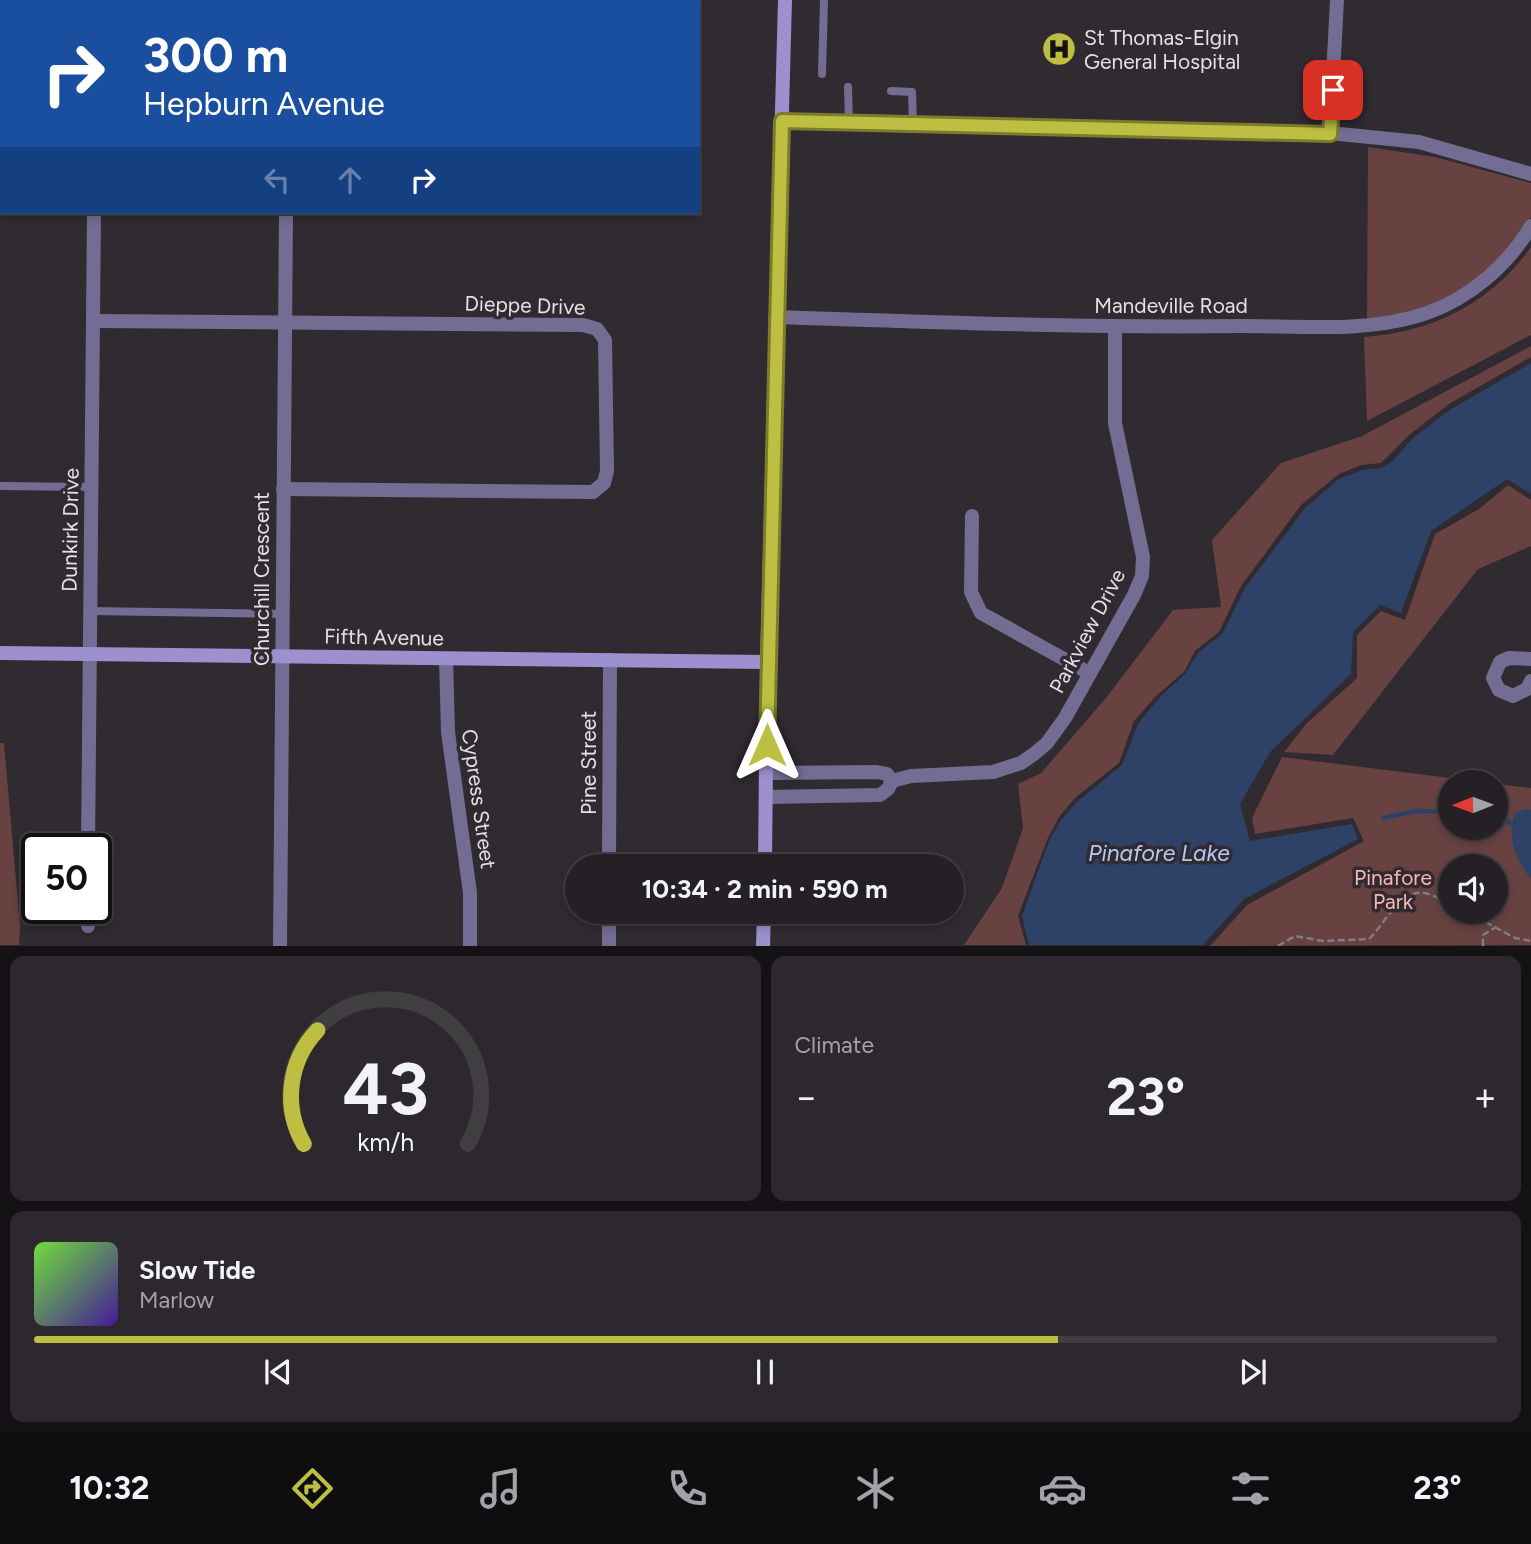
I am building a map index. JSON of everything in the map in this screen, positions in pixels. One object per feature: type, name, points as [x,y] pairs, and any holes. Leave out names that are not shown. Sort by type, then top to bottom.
[{"type":"main road","points":[[765,854],[775,317],[785,0]]},
{"type":"main road","name":"Fifth Avenue","points":[[0,653],[767,662]]},
{"type":"main road","points":[[763,946],[764,924]]},
{"type":"street","points":[[1330,134],[1337,0]]},
{"type":"street","points":[[782,121],[1330,134],[1419,142],[1531,174]]},
{"type":"street","name":"Dunkirk Drive","points":[[88,833],[94,214]]},
{"type":"street","name":"Churchill Crescent","points":[[280,946],[286,214]]},
{"type":"street","name":"Mandeville Road","points":[[775,317],[1115,328],[1360,324],[1405,319],[1428,312],[1474,288],[1500,267],[1531,226]]},
{"type":"street","name":"Dieppe Drive","points":[[94,321],[591,326],[602,335],[607,348],[607,471],[600,488],[584,494],[282,489]]},
{"type":"street","name":"Parkview Drive","points":[[766,797],[880,795],[888,789],[892,781],[911,776],[984,773],[1021,763],[1052,737],[1133,595],[1142,570],[1142,552],[1115,423],[1115,328]]},
{"type":"street","points":[[972,516],[971,592],[978,608],[986,617],[1089,673]]},
{"type":"street","points":[[1531,659],[1509,658],[1500,662],[1493,678],[1499,690],[1513,696],[1527,690],[1531,681]]},
{"type":"street","name":"Cypress Street","points":[[446,659],[448,732],[470,893],[470,946]]},
{"type":"street","name":"Pine Street","points":[[609,854],[610,660]]},
{"type":"street","name":"Parkview Drive","points":[[767,773],[877,772],[887,774],[892,781]]},
{"type":"street","points":[[608,946],[609,924]]},
{"type":"lane","points":[[822,74],[824,0]]},
{"type":"lane","points":[[848,87],[849,122]]},
{"type":"lane","points":[[891,91],[912,92],[913,125]]},
{"type":"lane","points":[[0,486],[92,487]]},
{"type":"lane","points":[[90,611],[282,614]]},
{"type":"path","points":[[1278,946],[1295,936],[1322,941],[1369,939],[1402,900],[1425,893],[1438,898]]},
{"type":"path","points":[[1490,924],[1515,938],[1531,941]]},
{"type":"path","points":[[1483,946],[1483,935],[1496,927]]},
{"type":"green space","points":[[1368,147],[1435,157],[1531,183],[1530,219],[1502,256],[1469,285],[1451,296],[1410,312],[1367,319]]},
{"type":"green space","points":[[1531,247],[1531,335],[1367,421],[1364,337],[1413,329],[1458,311],[1497,284]]},
{"type":"green space","points":[[1531,346],[1531,357],[1449,404],[1409,435],[1381,463],[1361,465],[1339,474],[1301,505],[1241,586],[1219,632],[1195,651],[1184,672],[1157,695],[1134,721],[1119,763],[1075,798],[1059,817],[1047,840],[1018,916],[1026,945],[964,945],[1002,888],[1023,828],[1018,784],[1041,773],[1106,698],[1173,610],[1221,607],[1212,540],[1281,463],[1362,436]]},
{"type":"green space","points":[[1508,485],[1531,500],[1531,546],[1478,569],[1333,755],[1284,752],[1306,724],[1357,678],[1357,635],[1381,611],[1405,620],[1435,534],[1479,509]]},
{"type":"green space","points":[[0,743],[4,743],[20,926],[19,945],[0,945]]},
{"type":"green space","name":"Pinafore Park","points":[[1282,757],[1438,776],[1438,840],[1508,840],[1508,785],[1531,788],[1531,945],[1210,946],[1247,905],[1364,841],[1353,818],[1255,834],[1252,818]]},
{"type":"water","name":"Pinafore Lake","points":[[1531,363],[1531,494],[1507,479],[1431,531],[1401,613],[1380,605],[1353,632],[1351,674],[1270,752],[1240,804],[1250,841],[1352,824],[1358,839],[1244,899],[1203,945],[1029,945],[1022,916],[1049,841],[1061,820],[1078,801],[1122,765],[1138,724],[1160,697],[1186,673],[1198,653],[1223,633],[1245,588],[1305,508],[1339,479],[1362,470],[1382,468],[1393,461],[1413,438],[1451,409]]},
{"type":"water","points":[[1531,810],[1531,879],[1517,856],[1512,840],[1515,813]]},
{"type":"waterway","points":[[1383,818],[1416,811],[1438,812]]},
{"type":"waterway","points":[[1508,822],[1516,826]]},
{"type":"place","name":"St Thomas-Elgin General Hospital","points":[[1059,49]]},
{"type":"route","points":[[767,745],[782,121],[1330,134],[1333,90]]}]
